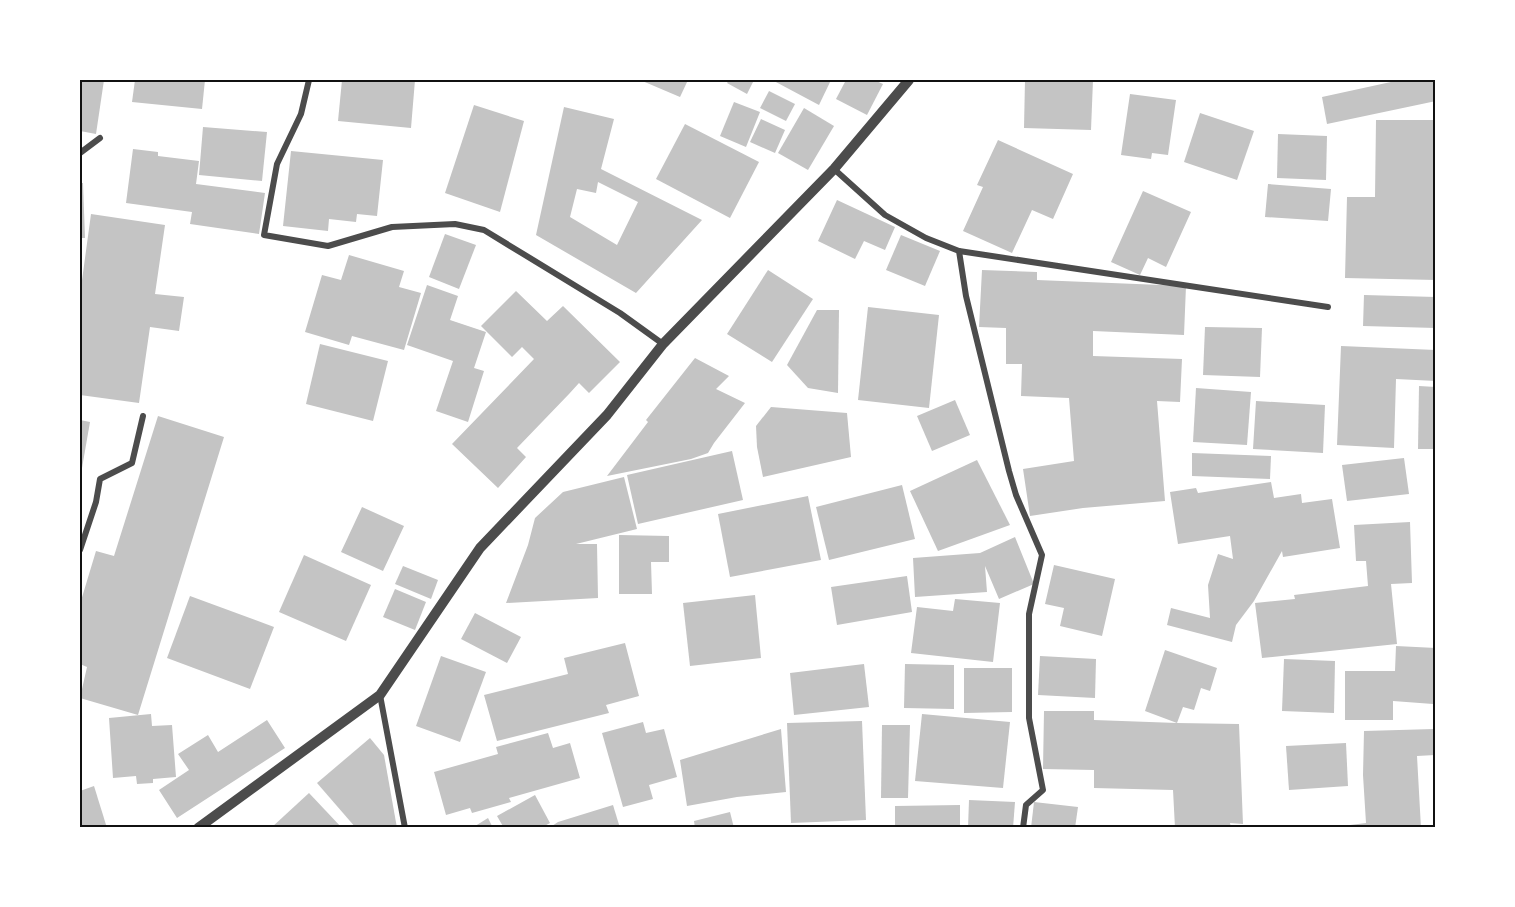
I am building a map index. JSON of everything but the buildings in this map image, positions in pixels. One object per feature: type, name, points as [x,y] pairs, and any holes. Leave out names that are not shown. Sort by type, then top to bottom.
[{"type":"street","points":[[309,80],[301,114],[277,164],[264,235],[328,246],[392,227],[454,224],[484,230],[620,313],[663,344]]},
{"type":"street","points":[[198,828],[380,695],[480,548],[607,415],[663,344],[834,169],[909,80]]},
{"type":"street","points":[[80,153],[100,138]]},
{"type":"street","points":[[834,169],[885,215],[926,238],[959,251],[1328,307]]},
{"type":"street","points":[[959,251],[966,296],[1009,471],[1016,495],[1042,555],[1029,614],[1029,718],[1043,790],[1026,805],[1023,828]]},
{"type":"street","points":[[80,550],[96,502],[100,479],[132,463],[143,417]]},
{"type":"street","points":[[380,695],[405,828]]}]
